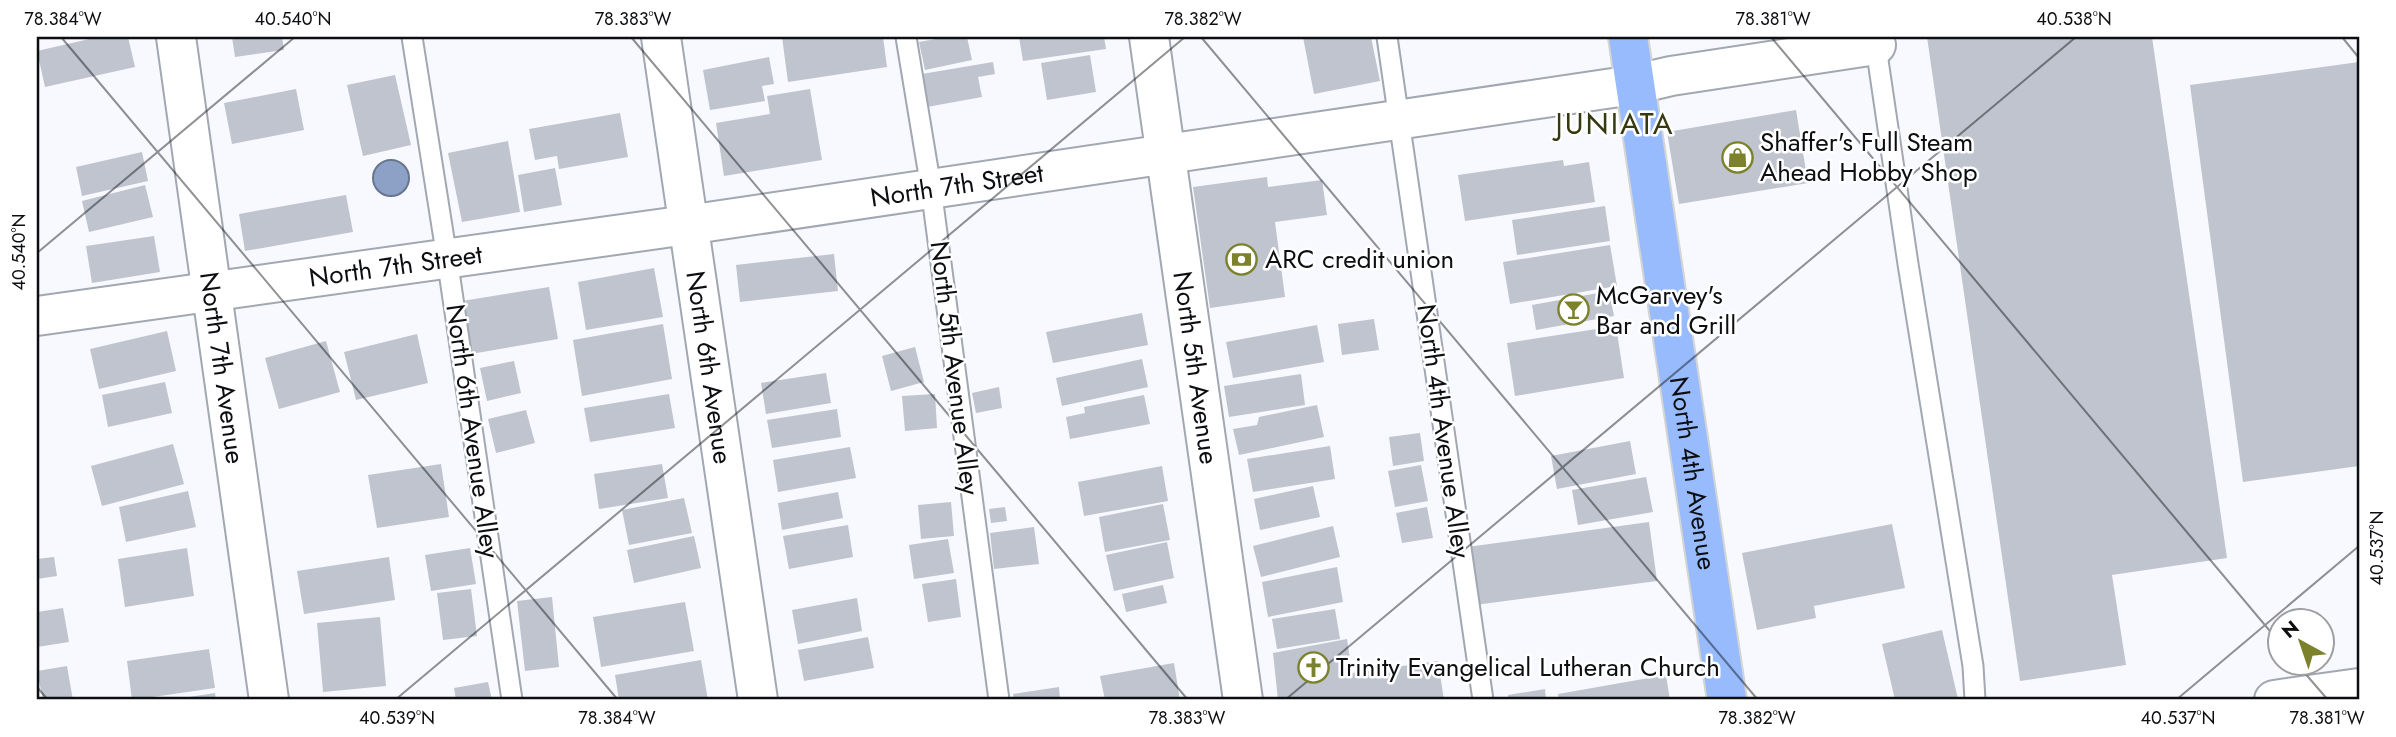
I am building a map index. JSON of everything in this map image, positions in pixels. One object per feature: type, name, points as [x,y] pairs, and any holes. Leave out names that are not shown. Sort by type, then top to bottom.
[{"type":"main road","name":"North 4th Avenue","points":[[1628,37],[1633,85],[1727,700]]},
{"type":"street","name":"North 7th Avenue","points":[[176,37],[269,700]]},
{"type":"street","name":"North 6th Avenue","points":[[661,37],[758,700]]},
{"type":"street","name":"North 5th Avenue","points":[[1149,37],[1243,700]]},
{"type":"street","name":"North 7th Street","points":[[37,316],[687,225],[1633,85],[1875,41]]},
{"type":"street","points":[[2274,700],[2359,688]]},
{"type":"lane","name":"North 6th Avenue Alley","points":[[412,37],[512,700]]},
{"type":"lane","name":"North 5th Avenue Alley","points":[[906,37],[932,188],[999,700]]},
{"type":"lane","name":"North 4th Avenue Alley","points":[[1387,37],[1483,700]]},
{"type":"lane","points":[[1875,41],[1973,666],[1975,700]]},
{"type":"water","points":[[391,160],[404,165],[409,178],[404,191],[391,196],[378,191],[373,178],[378,165]]},
{"type":"building","points":[[98,37],[128,37],[135,67],[45,87],[37,51]]},
{"type":"building","points":[[232,37],[282,37],[284,50],[235,57]]},
{"type":"building","points":[[782,37],[883,37],[887,67],[788,82]]},
{"type":"building","points":[[967,37],[972,60],[925,70],[919,42]]},
{"type":"building","points":[[1019,37],[1104,37],[1106,49],[1023,61]]},
{"type":"building","points":[[1303,37],[1371,37],[1380,81],[1314,94]]},
{"type":"building","points":[[1927,37],[2152,37],[2227,558],[2112,575],[2126,665],[2020,681]]},
{"type":"building","points":[[1090,55],[1096,92],[1047,100],[1041,63]]},
{"type":"building","points":[[769,57],[774,84],[762,86],[765,101],[710,110],[703,70]]},
{"type":"building","points":[[993,62],[995,74],[978,77],[982,97],[927,107],[922,74]]},
{"type":"building","points":[[2359,62],[2359,466],[2243,482],[2190,85]]},
{"type":"building","points":[[395,75],[411,145],[363,156],[347,85]]},
{"type":"building","points":[[296,89],[304,130],[232,144],[224,103]]},
{"type":"building","points":[[810,89],[822,160],[724,176],[716,123],[770,114],[767,96]]},
{"type":"building","name":"Shaffer's Full Steam Ahead Hobby Shop","points":[[1796,110],[1808,183],[1679,204],[1667,132]]},
{"type":"building","points":[[620,113],[628,157],[559,169],[557,156],[535,160],[529,129]]},
{"type":"building","points":[[508,141],[520,212],[462,222],[448,153]]},
{"type":"building","points":[[142,152],[148,181],[82,196],[76,167]]},
{"type":"building","points":[[1563,160],[1564,166],[1589,162],[1595,202],[1465,221],[1458,175]]},
{"type":"building","points":[[555,168],[562,205],[524,212],[518,175]]},
{"type":"building","name":"ARC credit union","points":[[1267,177],[1268,187],[1322,180],[1327,215],[1275,222],[1285,297],[1210,308],[1193,187]]},
{"type":"building","points":[[145,185],[153,217],[89,232],[82,201]]},
{"type":"building","points":[[346,195],[353,232],[245,251],[239,214]]},
{"type":"building","points":[[1605,206],[1610,241],[1517,255],[1512,220]]},
{"type":"building","points":[[154,236],[160,272],[92,283],[86,246]]},
{"type":"building","points":[[1610,245],[1617,286],[1510,304],[1503,262]]},
{"type":"building","points":[[834,254],[838,291],[740,302],[736,265]]},
{"type":"building","points":[[654,268],[663,317],[586,330],[578,282]]},
{"type":"building","points":[[549,287],[558,339],[471,354],[462,301]]},
{"type":"building","name":"McGarvey's Bar and Grill","points":[[1609,291],[1614,316],[1536,330],[1532,305]]},
{"type":"building","points":[[1142,313],[1148,345],[1053,363],[1046,332]]},
{"type":"building","points":[[1374,319],[1379,350],[1342,355],[1338,324]]},
{"type":"building","points":[[663,324],[672,379],[582,396],[573,340]]},
{"type":"building","points":[[1317,325],[1324,362],[1233,378],[1226,342]]},
{"type":"building","points":[[1616,326],[1624,378],[1515,396],[1507,343]]},
{"type":"building","points":[[167,331],[176,371],[99,389],[90,349]]},
{"type":"building","points":[[417,334],[428,383],[356,400],[344,352]]},
{"type":"building","points":[[326,341],[340,392],[279,409],[265,358]]},
{"type":"building","points":[[915,347],[924,382],[891,391],[882,356]]},
{"type":"building","points":[[1142,359],[1148,387],[1062,406],[1056,378]]},
{"type":"building","points":[[514,361],[521,393],[487,401],[480,368]]},
{"type":"building","points":[[826,373],[831,403],[766,414],[761,383]]},
{"type":"building","points":[[1301,374],[1305,405],[1229,417],[1224,386]]},
{"type":"building","points":[[165,382],[172,413],[108,427],[102,395]]},
{"type":"building","points":[[999,387],[1002,408],[976,413],[972,393]]},
{"type":"building","points":[[669,394],[675,428],[590,442],[584,408]]},
{"type":"building","points":[[935,394],[937,428],[905,431],[902,396]]},
{"type":"building","points":[[1144,395],[1150,424],[1070,439],[1066,417],[1085,413],[1084,407]]},
{"type":"building","points":[[1317,405],[1324,437],[1239,455],[1233,429],[1257,425],[1259,417]]},
{"type":"building","points":[[837,409],[841,437],[772,448],[767,420]]},
{"type":"building","points":[[526,410],[535,443],[496,453],[488,419]]},
{"type":"building","points":[[1420,433],[1424,461],[1393,466],[1389,437]]},
{"type":"building","points":[[1630,441],[1636,474],[1557,489],[1551,456]]},
{"type":"building","points":[[173,444],[184,484],[102,506],[91,466]]},
{"type":"building","points":[[1330,446],[1335,479],[1253,492],[1247,459]]},
{"type":"building","points":[[850,447],[856,478],[778,492],[773,460]]},
{"type":"building","points":[[441,464],[449,517],[377,528],[368,475]]},
{"type":"building","points":[[662,464],[668,498],[599,509],[594,474]]},
{"type":"building","points":[[1421,465],[1428,501],[1395,507],[1388,471]]},
{"type":"building","points":[[1162,466],[1168,501],[1084,516],[1078,482]]},
{"type":"building","points":[[1646,477],[1653,512],[1578,525],[1572,490]]},
{"type":"building","points":[[1313,486],[1320,517],[1260,530],[1254,499]]},
{"type":"building","points":[[188,491],[196,527],[126,542],[119,507]]},
{"type":"building","points":[[838,492],[843,518],[782,530],[778,503]]},
{"type":"building","points":[[684,498],[692,533],[629,545],[622,510]]},
{"type":"building","points":[[951,502],[954,536],[921,539],[918,505]]},
{"type":"building","points":[[1163,504],[1170,540],[1105,552],[1099,517]]},
{"type":"building","points":[[1005,507],[1007,521],[991,523],[989,509]]},
{"type":"building","points":[[1427,507],[1433,538],[1402,543],[1396,513]]},
{"type":"building","points":[[1649,522],[1657,581],[1475,605],[1467,547]]},
{"type":"building","points":[[1892,524],[1905,588],[1814,606],[1816,618],[1757,630],[1742,553]]},
{"type":"building","points":[[848,525],[853,557],[789,569],[783,536]]},
{"type":"building","points":[[1333,526],[1340,557],[1261,577],[1253,546]]},
{"type":"building","points":[[1034,527],[1039,564],[994,569],[990,533]]},
{"type":"building","points":[[694,536],[701,568],[634,583],[627,550]]},
{"type":"building","points":[[948,539],[954,573],[914,579],[909,545]]},
{"type":"building","points":[[1167,542],[1174,578],[1114,591],[1106,555]]},
{"type":"building","points":[[187,548],[194,596],[125,607],[118,559]]},
{"type":"building","points":[[470,548],[476,584],[431,591],[425,555]]},
{"type":"building","points":[[54,557],[57,576],[37,579],[37,559]]},
{"type":"building","points":[[389,557],[395,600],[304,614],[297,571]]},
{"type":"building","points":[[1337,567],[1343,602],[1268,617],[1262,582]]},
{"type":"building","points":[[956,579],[961,617],[928,622],[922,584]]},
{"type":"building","points":[[1163,585],[1167,603],[1126,612],[1122,594]]},
{"type":"building","points":[[471,589],[477,636],[443,640],[437,593]]},
{"type":"building","points":[[552,597],[559,667],[525,671],[517,601]]},
{"type":"building","points":[[857,598],[862,631],[798,644],[792,610]]},
{"type":"building","points":[[685,602],[694,651],[601,667],[593,617]]},
{"type":"building","points":[[63,608],[69,642],[37,647],[37,612]]},
{"type":"building","points":[[1335,609],[1340,639],[1277,649],[1272,619]]},
{"type":"building","points":[[380,617],[386,686],[323,692],[317,623]]},
{"type":"building","points":[[1942,630],[1958,699],[1895,700],[1882,644]]},
{"type":"building","points":[[868,637],[874,668],[804,681],[798,650]]},
{"type":"building","name":"Trinity Evangelical Lutheran Church","points":[[1347,639],[1352,673],[1438,661],[1444,700],[1278,700],[1273,653]]},
{"type":"building","points":[[209,649],[215,688],[132,700],[127,661]]},
{"type":"building","points":[[701,660],[708,700],[619,700],[615,675]]},
{"type":"building","points":[[1174,663],[1180,700],[1105,700],[1100,676]]},
{"type":"building","points":[[67,666],[73,700],[43,700],[37,671]]},
{"type":"building","points":[[1666,675],[1670,700],[1559,700],[1558,694]]},
{"type":"building","points":[[488,682],[492,700],[456,700],[454,688]]},
{"type":"building","points":[[1059,687],[1060,700],[1014,700],[1013,694]]},
{"type":"building","points":[[1545,689],[1546,700],[1509,700],[1508,695]]},
{"type":"building","points":[[215,693],[216,700],[176,700],[176,699]]},
{"type":"place","name":"Shaffer's Full Steam Ahead Hobby Shop","points":[[1737,157]]},
{"type":"place","name":"ARC credit union","points":[[1242,259]]},
{"type":"place","name":"McGarvey's Bar and Grill","points":[[1573,310]]},
{"type":"place","name":"Trinity Evangelical Lutheran Church","points":[[1313,667]]},
{"type":"district","name":"JUNIATA","points":[[1615,124]]}]
